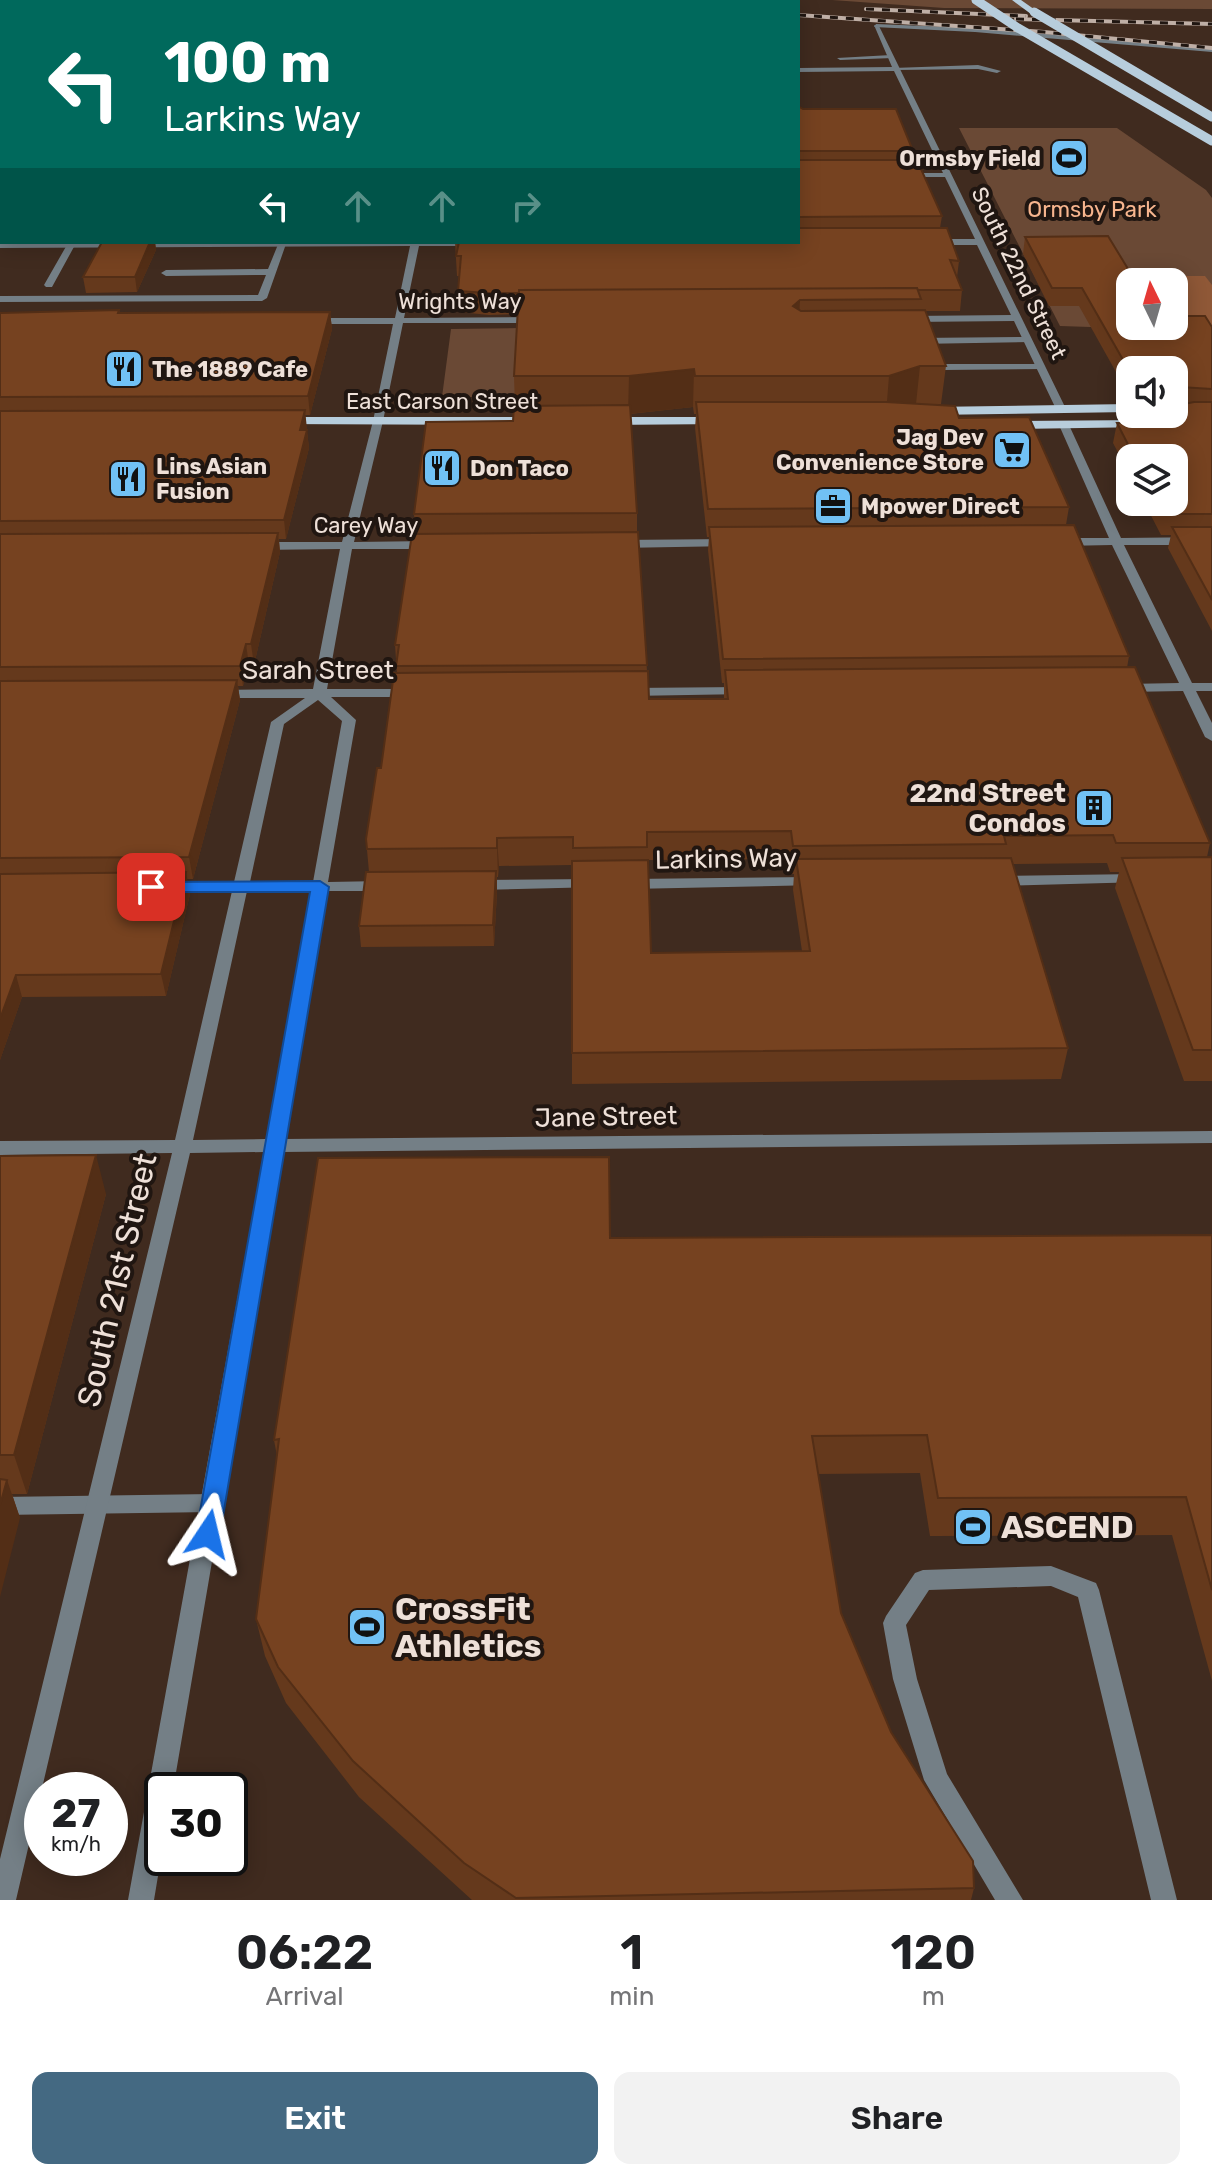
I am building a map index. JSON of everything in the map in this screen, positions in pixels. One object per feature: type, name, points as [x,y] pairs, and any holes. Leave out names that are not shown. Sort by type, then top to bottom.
[{"type":"main road","points":[[976,0],[1018,28],[1212,141]]},
{"type":"main road","points":[[1016,0],[1096,52],[1212,117]]},
{"type":"main road","points":[[917,411],[1116,408]]},
{"type":"main road","name":"East Carson Street","points":[[269,421],[553,421]]},
{"type":"main road","points":[[584,421],[742,421]]},
{"type":"main road","points":[[999,426],[1116,424]]},
{"type":"main road","points":[[923,426],[938,426]]},
{"type":"street","name":"South 22nd Street","points":[[1061,409],[876,26],[975,30],[1212,50]]},
{"type":"street","points":[[840,58],[891,57]]},
{"type":"street","points":[[800,70],[978,67],[997,71]]},
{"type":"street","points":[[908,119],[921,119]]},
{"type":"street","points":[[891,175],[948,175]]},
{"type":"street","points":[[929,242],[980,242]]},
{"type":"street","points":[[0,245],[282,244],[262,298],[0,299]]},
{"type":"street","points":[[141,1900],[349,720],[319,694],[347,546],[378,421],[415,244]]},
{"type":"street","points":[[49,285],[71,245]]},
{"type":"street","points":[[166,273],[271,272]]},
{"type":"street","points":[[903,319],[1017,318]]},
{"type":"street","name":"Wrights Way","points":[[303,321],[546,320]]},
{"type":"street","points":[[909,341],[1027,340]]},
{"type":"street","points":[[943,367],[1040,367]]},
{"type":"street","points":[[1064,425],[1116,541],[1212,737]]},
{"type":"street","points":[[1053,542],[1212,541]]},
{"type":"street","points":[[598,544],[739,543]]},
{"type":"street","name":"Carey Way","points":[[244,546],[441,545]]},
{"type":"street","points":[[1110,688],[1212,687]]},
{"type":"street","points":[[620,692],[762,691]]},
{"type":"street","name":"Sarah Street","points":[[207,694],[430,693]]},
{"type":"street","name":"South 21st Street","points":[[3,1900],[182,1147],[278,722],[319,694]]},
{"type":"street","points":[[989,881],[1148,879]]},
{"type":"street","name":"Larkins Way","points":[[463,885],[830,882]]},
{"type":"street","points":[[151,887],[400,886]]},
{"type":"street","name":"Jane Street","points":[[0,1148],[1212,1137]]},
{"type":"street","points":[[0,1506],[213,1503]]},
{"type":"street","points":[[1010,1900],[936,1780],[905,1679],[894,1623],[923,1580],[1051,1576],[1088,1590],[1164,1900]]},
{"type":"green space","points":[[832,0],[1212,0],[1212,9],[944,8]]},
{"type":"green space","name":"Ormsby Park","points":[[959,128],[1117,128],[1206,190],[1212,198],[1212,331],[1188,330],[1188,268],[1116,268],[1116,328],[1060,326]]},
{"type":"green space","points":[[520,328],[516,397],[442,397],[451,329]]},
{"type":"shaded area","points":[[1188,276],[1205,276],[1212,285],[1212,326],[1188,326]]},
{"type":"building","points":[[800,107],[896,109],[913,151],[800,151]]},
{"type":"building","points":[[800,160],[917,160],[942,216],[800,217]]},
{"type":"building","points":[[800,228],[947,228],[959,261],[950,260],[962,290],[458,291],[461,256],[456,256],[459,244],[800,244]]},
{"type":"building","points":[[1108,236],[1127,268],[1116,268],[1116,340],[1188,340],[1188,316],[1205,316],[1212,327],[1212,389],[1188,388],[1188,356],[1121,356],[1082,288],[1052,288],[1025,237]]},
{"type":"building","points":[[101,244],[149,244],[135,277],[83,277]]},
{"type":"building","points":[[917,288],[921,299],[800,300],[793,306],[801,311],[925,310],[946,366],[920,366],[889,376],[695,376],[694,369],[629,376],[514,376],[519,290]]},
{"type":"building","points":[[119,310],[118,313],[330,312],[308,396],[0,397],[0,313]]},
{"type":"building","points":[[696,402],[886,402],[955,406],[959,418],[1029,417],[1069,507],[708,509]]},
{"type":"building","points":[[1212,402],[1212,514],[1188,514],[1188,444],[1128,444],[1120,428],[1188,428],[1188,403]]},
{"type":"building","points":[[630,405],[637,513],[414,514],[426,422],[513,421],[514,406]]},
{"type":"building","points":[[305,410],[300,430],[307,430],[284,520],[0,521],[0,411]]},
{"type":"building","points":[[1074,525],[1129,656],[723,659],[709,527]]},
{"type":"building","points":[[1172,527],[1212,527],[1212,600]]},
{"type":"building","points":[[638,532],[647,665],[396,666],[399,645],[395,645],[412,534]]},
{"type":"building","points":[[278,533],[251,644],[246,644],[240,666],[0,667],[0,534]]},
{"type":"building","points":[[1135,667],[1210,843],[1116,843],[1113,835],[1004,836],[1006,844],[793,846],[791,831],[647,832],[647,847],[573,848],[573,837],[497,838],[497,848],[367,849],[366,839],[377,768],[381,768],[394,673],[648,671],[649,699],[728,699],[725,670]]},
{"type":"building","points":[[237,680],[189,857],[0,858],[0,681]]},
{"type":"building","points":[[1212,857],[1212,1050],[1193,1050],[1122,858]]},
{"type":"building","points":[[1011,858],[1068,1048],[572,1053],[572,861],[648,860],[651,953],[810,951],[796,859]]},
{"type":"building","points":[[496,871],[493,925],[359,926],[366,872]]},
{"type":"building","points":[[186,872],[161,974],[16,975],[0,1019],[0,874]]},
{"type":"building","points":[[96,1155],[14,1455],[0,1455],[0,1156]]},
{"type":"building","points":[[609,1157],[610,1238],[1212,1235],[1212,1590],[1186,1497],[938,1498],[927,1435],[812,1436],[841,1613],[891,1732],[973,1861],[974,1888],[516,1898],[464,1863],[353,1761],[278,1667],[256,1619],[279,1439],[274,1440],[318,1158]]},
{"type":"building","points":[[0,1479],[7,1480],[0,1505]]},
{"type":"railway","points":[[866,9],[1026,16]]},
{"type":"railway","points":[[800,15],[1044,32],[1212,48]]},
{"type":"railway","points":[[1016,19],[1212,24]]},
{"type":"place","name":"Ormsby Field","points":[[1069,158]]},
{"type":"place","name":"The 1889 Cafe","points":[[124,369]]},
{"type":"place","name":"Jag Dev Convenience Store","points":[[1012,450]]},
{"type":"place","name":"Don Taco","points":[[442,468]]},
{"type":"place","name":"Lins Asian Fusion","points":[[128,479]]},
{"type":"place","name":"Mpower Direct","points":[[833,506]]},
{"type":"place","name":"22nd Street Condos","points":[[1094,808]]},
{"type":"place","name":"ASCEND","points":[[973,1527]]},
{"type":"place","name":"CrossFit Athletics","points":[[367,1627]]},
{"type":"route","points":[[151,887],[320,887],[208,1534]]}]
